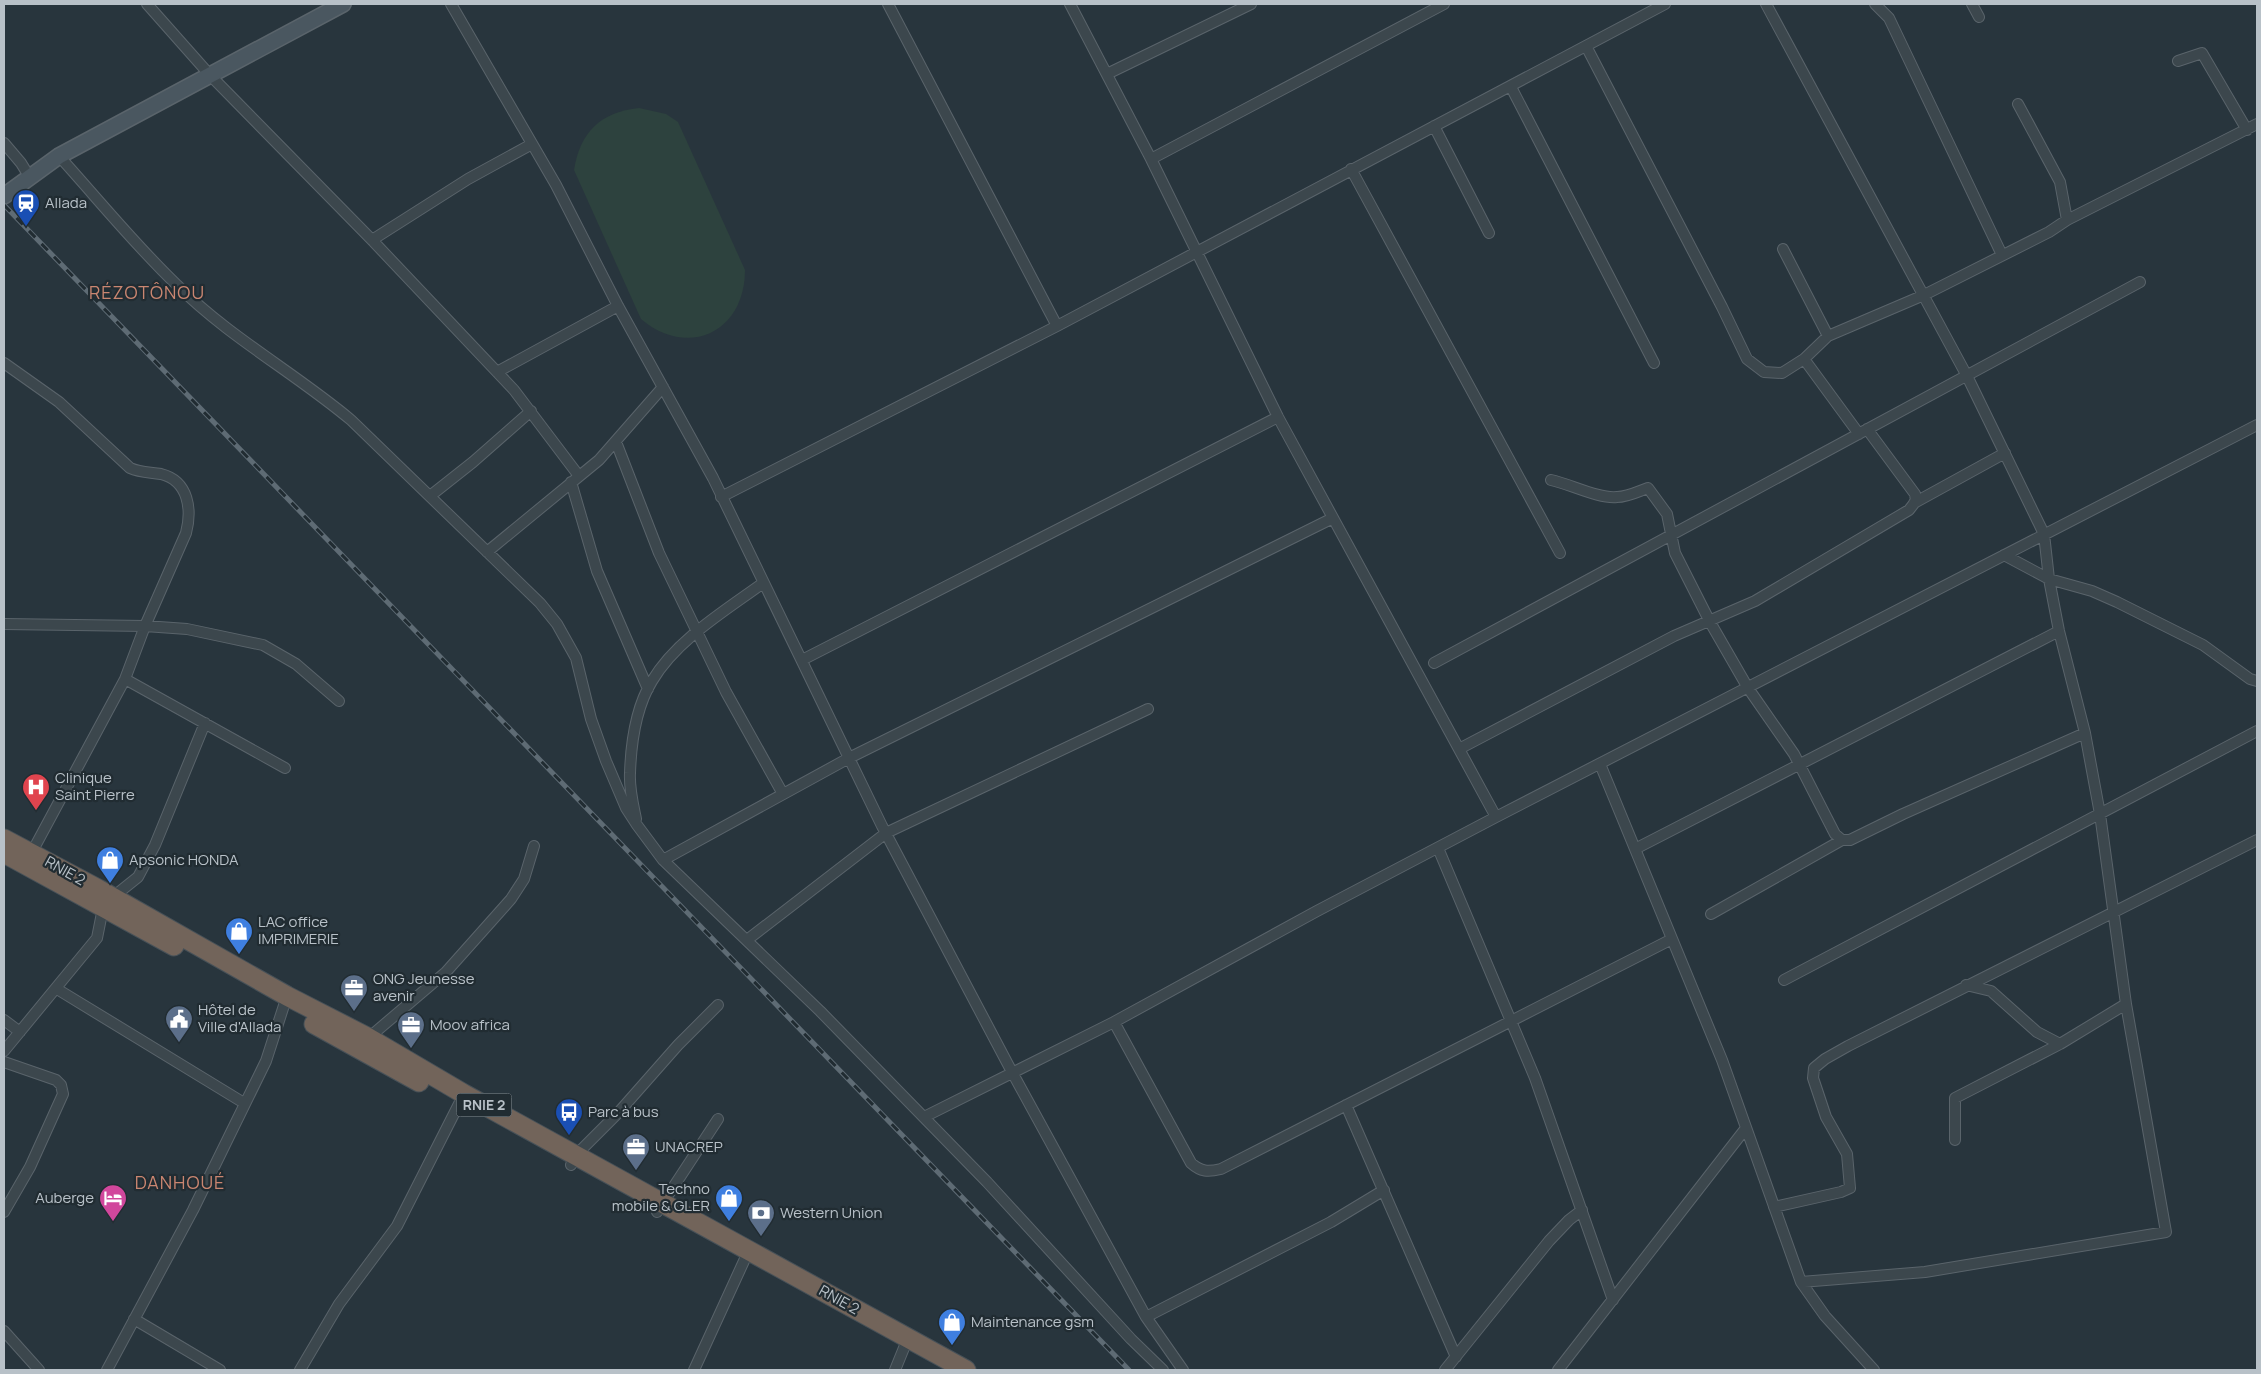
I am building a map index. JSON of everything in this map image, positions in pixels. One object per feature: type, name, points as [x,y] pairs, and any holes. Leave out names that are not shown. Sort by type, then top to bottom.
[{"type":"highway","name":"RNIE 2","points":[[4,839],[32,852],[108,903]]},
{"type":"highway","name":"RNIE 2","points":[[4,854],[108,903],[906,1343],[966,1370]]},
{"type":"highway","name":"RNIE 2","points":[[906,1343],[944,1370]]},
{"type":"main road","points":[[4,196],[59,156],[209,74],[343,4]]},
{"type":"street","points":[[146,4],[209,74],[372,240],[497,372],[531,411],[575,479],[597,571],[648,690]]},
{"type":"street","points":[[451,4],[556,185],[618,306],[713,478],[886,833],[1012,1072],[1146,1317],[1183,1370]]},
{"type":"street","points":[[888,4],[1057,326]]},
{"type":"street","points":[[1070,4],[1108,74],[1278,417],[1496,817]]},
{"type":"street","points":[[1108,74],[1251,4]]},
{"type":"street","points":[[1151,160],[1444,4]]},
{"type":"street","points":[[721,497],[1057,326],[1665,4]]},
{"type":"street","points":[[1766,4],[1967,376],[2044,534],[2049,579],[2059,631],[2085,733],[2100,814],[2126,1004],[2166,1232],[1925,1272],[1802,1282]]},
{"type":"street","points":[[1875,4],[1889,18],[2002,255]]},
{"type":"street","points":[[1972,4],[1979,17]]},
{"type":"street","points":[[1586,46],[1722,307],[1747,359],[1764,372],[1782,373],[1804,359],[1828,336],[1924,295],[2257,124]]},
{"type":"street","points":[[2178,60],[2202,53],[2247,130]]},
{"type":"street","points":[[1511,87],[1654,364]]},
{"type":"street","points":[[2018,104],[2060,182],[2067,220]]},
{"type":"street","points":[[1434,126],[1489,233]]},
{"type":"street","points":[[4,143],[29,176]]},
{"type":"street","points":[[372,240],[468,179],[532,144]]},
{"type":"street","points":[[59,156],[177,286],[216,319],[331,403],[540,603],[567,641],[576,658],[591,719],[626,808],[663,860],[820,1011],[924,1117],[987,1182],[1131,1339],[1163,1370]]},
{"type":"street","points":[[1351,169],[1560,553]]},
{"type":"street","points":[[1782,249],[1828,336]]},
{"type":"street","points":[[1434,663],[2140,282]]},
{"type":"street","points":[[497,372],[618,306]]},
{"type":"street","points":[[1459,749],[1674,636],[1755,601],[1909,510],[1916,501],[1915,494],[1804,359]]},
{"type":"street","points":[[4,364],[59,402],[130,468],[140,472],[162,474],[176,482],[186,496],[189,519],[186,533],[145,626],[125,679],[32,852]]},
{"type":"street","points":[[487,552],[575,479],[616,442],[663,387]]},
{"type":"street","points":[[430,496],[473,462],[531,411]]},
{"type":"street","points":[[802,660],[1278,417]]},
{"type":"street","points":[[924,1117],[1114,1022],[1496,817],[2257,425]]},
{"type":"street","points":[[616,442],[659,553],[726,692],[782,794]]},
{"type":"street","points":[[1914,503],[2005,453]]},
{"type":"street","points":[[1551,480],[1570,484],[1584,491],[1616,498],[1648,488],[1666,514],[1673,534],[1676,553],[1710,622],[1748,688],[1799,764],[1835,834],[1842,840]]},
{"type":"street","points":[[663,860],[849,758],[1333,518]]},
{"type":"street","points":[[2004,555],[2049,579],[2117,602],[2203,645],[2250,679],[2257,681]]},
{"type":"street","points":[[637,826],[630,775],[636,725],[641,704],[652,680],[672,656],[698,631],[764,583]]},
{"type":"street","points":[[4,624],[145,626],[187,629],[263,645],[296,664],[339,701]]},
{"type":"street","points":[[1635,849],[2059,631]]},
{"type":"street","points":[[125,679],[285,768]]},
{"type":"street","points":[[747,940],[886,833],[1148,709]]},
{"type":"street","points":[[4,1051],[57,989],[97,938],[108,903],[138,877],[154,845],[204,723]]},
{"type":"street","points":[[1784,980],[2257,731]]},
{"type":"street","points":[[1711,914],[1842,840],[1850,840],[1903,814],[2085,733]]},
{"type":"street","points":[[1600,764],[1722,1060],[1802,1282],[1825,1316],[1874,1370]]},
{"type":"street","points":[[1774,1207],[1841,1192],[1850,1188],[1847,1154],[1826,1117],[1813,1078],[1814,1068],[1848,1046],[1966,985],[2115,913],[2257,840]]},
{"type":"street","points":[[363,1044],[446,972],[511,899],[524,879],[534,846]]},
{"type":"street","points":[[1438,848],[1535,1078],[1614,1300]]},
{"type":"street","points":[[1114,1022],[1192,1163],[1199,1170],[1208,1172],[1220,1169],[1672,939]]},
{"type":"street","points":[[1966,985],[1991,991],[2037,1032],[2060,1044]]},
{"type":"street","points":[[57,989],[244,1103]]},
{"type":"street","points":[[107,1370],[193,1210],[266,1061],[285,1001]]},
{"type":"street","points":[[1955,1140],[1955,1098],[2060,1044],[2126,1004]]},
{"type":"street","points":[[574,1160],[678,1045],[718,1005]]},
{"type":"street","points":[[4,1020],[20,1032]]},
{"type":"street","points":[[4,1062],[56,1080],[61,1085],[63,1094],[30,1167],[4,1212]]},
{"type":"street","points":[[300,1370],[339,1304],[397,1226],[462,1099]]},
{"type":"street","points":[[1346,1105],[1456,1357]]},
{"type":"street","points":[[660,1207],[718,1119]]},
{"type":"street","points":[[1558,1370],[1746,1128]]},
{"type":"street","points":[[1146,1317],[1331,1222],[1384,1190]]},
{"type":"street","points":[[1445,1370],[1549,1241],[1569,1220],[1582,1210]]},
{"type":"street","points":[[694,1370],[747,1256]]},
{"type":"street","points":[[134,1319],[220,1370]]},
{"type":"street","points":[[4,1331],[39,1370]]},
{"type":"street","points":[[895,1370],[906,1343]]},
{"type":"green space","points":[[639,108],[666,114],[678,122],[745,270],[742,292],[735,309],[724,323],[711,333],[695,337],[677,337],[659,331],[641,319],[574,170],[581,145],[594,126],[614,114]]},
{"type":"railway","points":[[4,205],[1129,1370]]},
{"type":"place","name":"Allada","points":[[26,227]]},
{"type":"place","name":"Clinique Saint Pierre","points":[[36,811]]},
{"type":"place","name":"Apsonic HONDA","points":[[110,884]]},
{"type":"place","name":"LAC office IMPRIMERIE","points":[[239,955]]},
{"type":"place","name":"ONG Jeunesse avenir","points":[[354,1012]]},
{"type":"place","name":"Hôtel de Ville d'Allada","points":[[179,1043]]},
{"type":"place","name":"Moov africa","points":[[411,1049]]},
{"type":"place","name":"Parc à bus","points":[[569,1136]]},
{"type":"place","name":"UNACREP","points":[[636,1171]]},
{"type":"place","name":"Auberge","points":[[113,1222]]},
{"type":"place","name":"Techno mobile & GLER","points":[[729,1222]]},
{"type":"place","name":"Western Union","points":[[761,1237]]},
{"type":"place","name":"Maintenance gsm","points":[[952,1346]]},
{"type":"district","name":"RÉZOTÔNOU","points":[[147,293]]},
{"type":"district","name":"DANHOUÉ","points":[[180,1183]]}]
